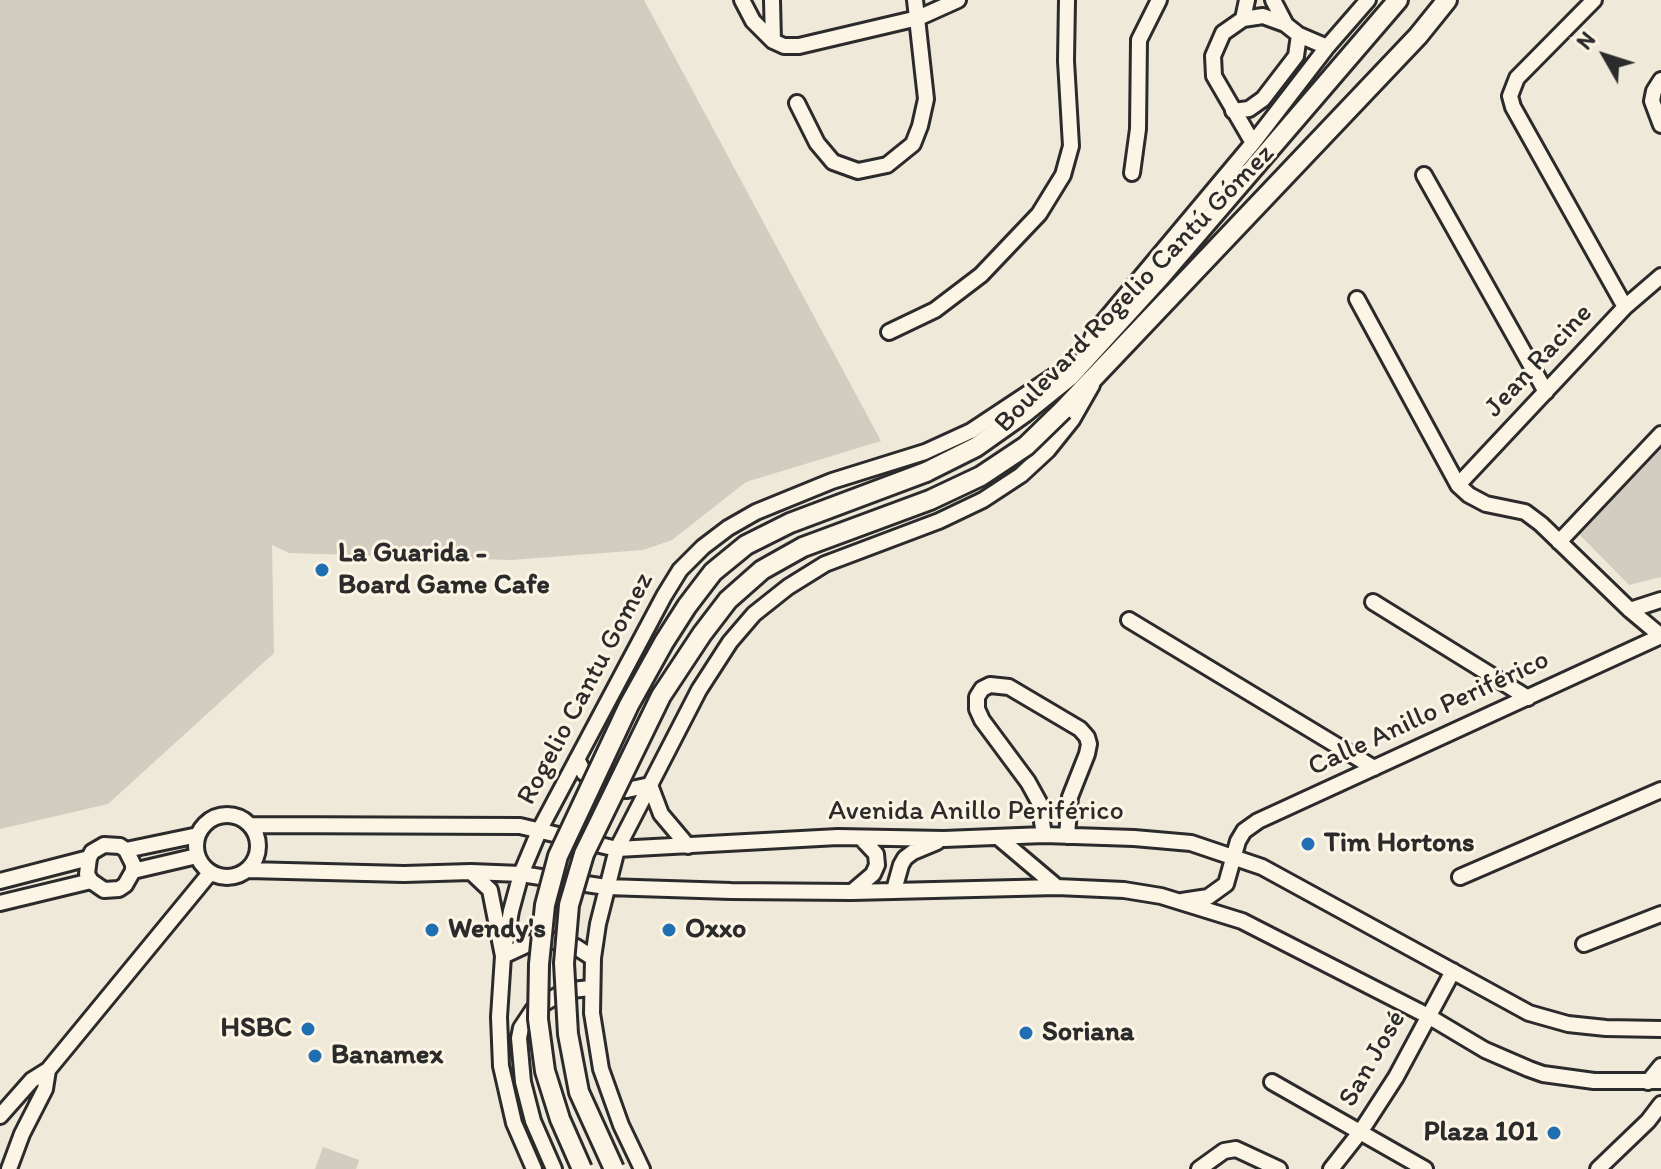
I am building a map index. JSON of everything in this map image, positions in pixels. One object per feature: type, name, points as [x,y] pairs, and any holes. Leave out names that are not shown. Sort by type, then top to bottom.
[{"type":"main road","name":"Boulevard Rogelio Cantú Gómez","points":[[582,1169],[560,1119],[545,1071],[538,1019],[545,905],[558,856],[629,705],[687,606],[713,572],[746,545],[790,523],[926,472],[976,447],[1070,376],[1398,0]]},
{"type":"main road","name":"Boulevard Rogelio Cantú Gómez","points":[[614,1169],[579,1092],[568,1034],[564,963],[569,905],[589,842],[661,696],[702,634],[728,600],[762,570],[803,547],[930,500],[981,476],[1026,446],[1137,334],[1418,36],[1447,0]]},
{"type":"street","points":[[742,0],[753,21],[773,41],[784,46],[799,46],[918,18],[958,0]]},
{"type":"street","points":[[772,0],[773,41]]},
{"type":"street","points":[[797,103],[817,143],[833,162],[858,171],[887,165],[913,144],[926,99],[915,0]]},
{"type":"street","points":[[889,332],[935,310],[981,275],[1039,214],[1063,175],[1071,146],[1066,61],[1067,0]]},
{"type":"street","points":[[1132,173],[1138,129],[1139,40],[1159,0]]},
{"type":"street","points":[[1243,19],[1247,0]]},
{"type":"street","points":[[1273,0],[1285,24]]},
{"type":"street","points":[[1090,354],[1094,333],[1368,0]]},
{"type":"street","points":[[1594,0],[1517,78],[1510,96],[1513,107],[1625,307]]},
{"type":"street","points":[[1253,143],[1214,76],[1213,56],[1223,33],[1243,19],[1263,16],[1327,47]]},
{"type":"street","points":[[1233,111],[1249,109],[1263,99],[1296,56],[1299,35]]},
{"type":"street","points":[[1661,80],[1652,101],[1661,125]]},
{"type":"street","points":[[1424,175],[1546,392]]},
{"type":"street","name":"Jean Racine","points":[[1458,485],[1625,307],[1661,276]]},
{"type":"street","points":[[1357,299],[1458,485],[1486,504],[1525,512],[1661,636]]},
{"type":"street","name":"Rogelio Cantu Gomez","points":[[534,1169],[514,1123],[501,1066],[499,1017],[503,956],[521,874],[540,829],[680,570],[703,547],[756,512],[832,481],[925,452],[971,431],[1054,376],[1070,376]]},
{"type":"street","points":[[642,1169],[605,1085],[596,1041],[591,988],[593,958],[606,887],[617,849],[699,690],[730,642],[754,614],[788,587],[825,564],[939,521],[983,500],[1021,475],[1048,450],[1072,420],[1091,388],[1093,378]]},
{"type":"street","points":[[1559,542],[1661,434]]},
{"type":"street","points":[[1630,610],[1661,600]]},
{"type":"street","points":[[1373,602],[1528,698]]},
{"type":"street","points":[[1129,620],[1374,768]]},
{"type":"street","name":"Calle Anillo Periférico","points":[[1180,902],[1218,892],[1226,884],[1233,855],[1244,831],[1258,821],[1661,636]]},
{"type":"street","points":[[1044,835],[1039,802],[977,709],[977,697],[982,689],[990,685],[1009,687],[1080,729],[1087,737],[1087,754],[1070,797],[1067,836]]},
{"type":"street","points":[[577,759],[584,773],[597,784],[613,790],[650,785]]},
{"type":"street","points":[[650,785],[661,814],[688,846]]},
{"type":"street","points":[[1460,877],[1661,790]]},
{"type":"street","points":[[222,815],[238,817],[251,825],[256,832],[259,848],[248,870],[225,878],[210,873],[197,856],[198,835],[208,822],[222,815]]},
{"type":"street","name":"Avenida Anillo Periférico","points":[[251,825],[520,826],[617,849],[779,839],[944,839],[1044,835],[1191,843],[1262,867],[1529,1013],[1568,1024],[1658,1032]]},
{"type":"street","points":[[126,850],[133,871],[130,879],[119,889],[104,890],[91,881],[87,874],[89,858],[92,852],[104,845],[112,844],[126,850],[198,835]]},
{"type":"street","points":[[852,892],[865,883],[877,865],[876,854],[861,838]]},
{"type":"street","points":[[999,838],[1057,887]]},
{"type":"street","points":[[894,890],[905,858],[944,839]]},
{"type":"street","points":[[133,871],[197,856]]},
{"type":"street","points":[[0,881],[89,858]]},
{"type":"street","points":[[248,870],[521,874],[606,887],[852,892],[1057,887],[1124,890],[1180,902],[1242,921],[1428,1016],[1485,1050],[1543,1074],[1594,1081],[1654,1082],[1661,1066]]},
{"type":"street","points":[[471,872],[490,890],[503,956],[547,939],[576,947],[593,958]]},
{"type":"street","points":[[22,1134],[0,1118],[32,1080],[48,1070],[210,873]]},
{"type":"street","points":[[0,903],[91,881]]},
{"type":"street","points":[[1584,944],[1661,914]]},
{"type":"street","name":"San José","points":[[1331,1169],[1361,1131],[1396,1077],[1453,971]]},
{"type":"street","points":[[554,1169],[533,1121],[523,1082],[521,1028],[533,1010],[558,995],[591,988]]},
{"type":"street","points":[[9,1169],[22,1134],[45,1089],[48,1070]]},
{"type":"street","points":[[1272,1082],[1425,1169]]},
{"type":"street","points":[[1598,1169],[1648,1121],[1661,1104]]},
{"type":"street","points":[[1199,1169],[1224,1151],[1236,1149],[1279,1169]]},
{"type":"shaded area","points":[[0,0],[644,0],[881,441],[746,482],[672,540],[643,550],[511,560],[289,553],[272,545],[274,653],[108,804],[0,829]]},
{"type":"shaded area","points":[[1661,440],[1661,577],[1629,585],[1576,531]]},
{"type":"shaded area","points":[[323,1147],[359,1160],[356,1169],[315,1169]]},
{"type":"place","name":"La Guarida - Board Game Cafe","points":[[322,570]]},
{"type":"place","name":"Tim Hortons","points":[[1308,844]]},
{"type":"place","name":"Wendy's","points":[[432,930]]},
{"type":"place","name":"Oxxo","points":[[669,930]]},
{"type":"place","name":"HSBC","points":[[308,1029]]},
{"type":"place","name":"Soriana","points":[[1026,1033]]},
{"type":"place","name":"Banamex","points":[[315,1056]]},
{"type":"place","name":"Plaza 101","points":[[1554,1133]]}]
